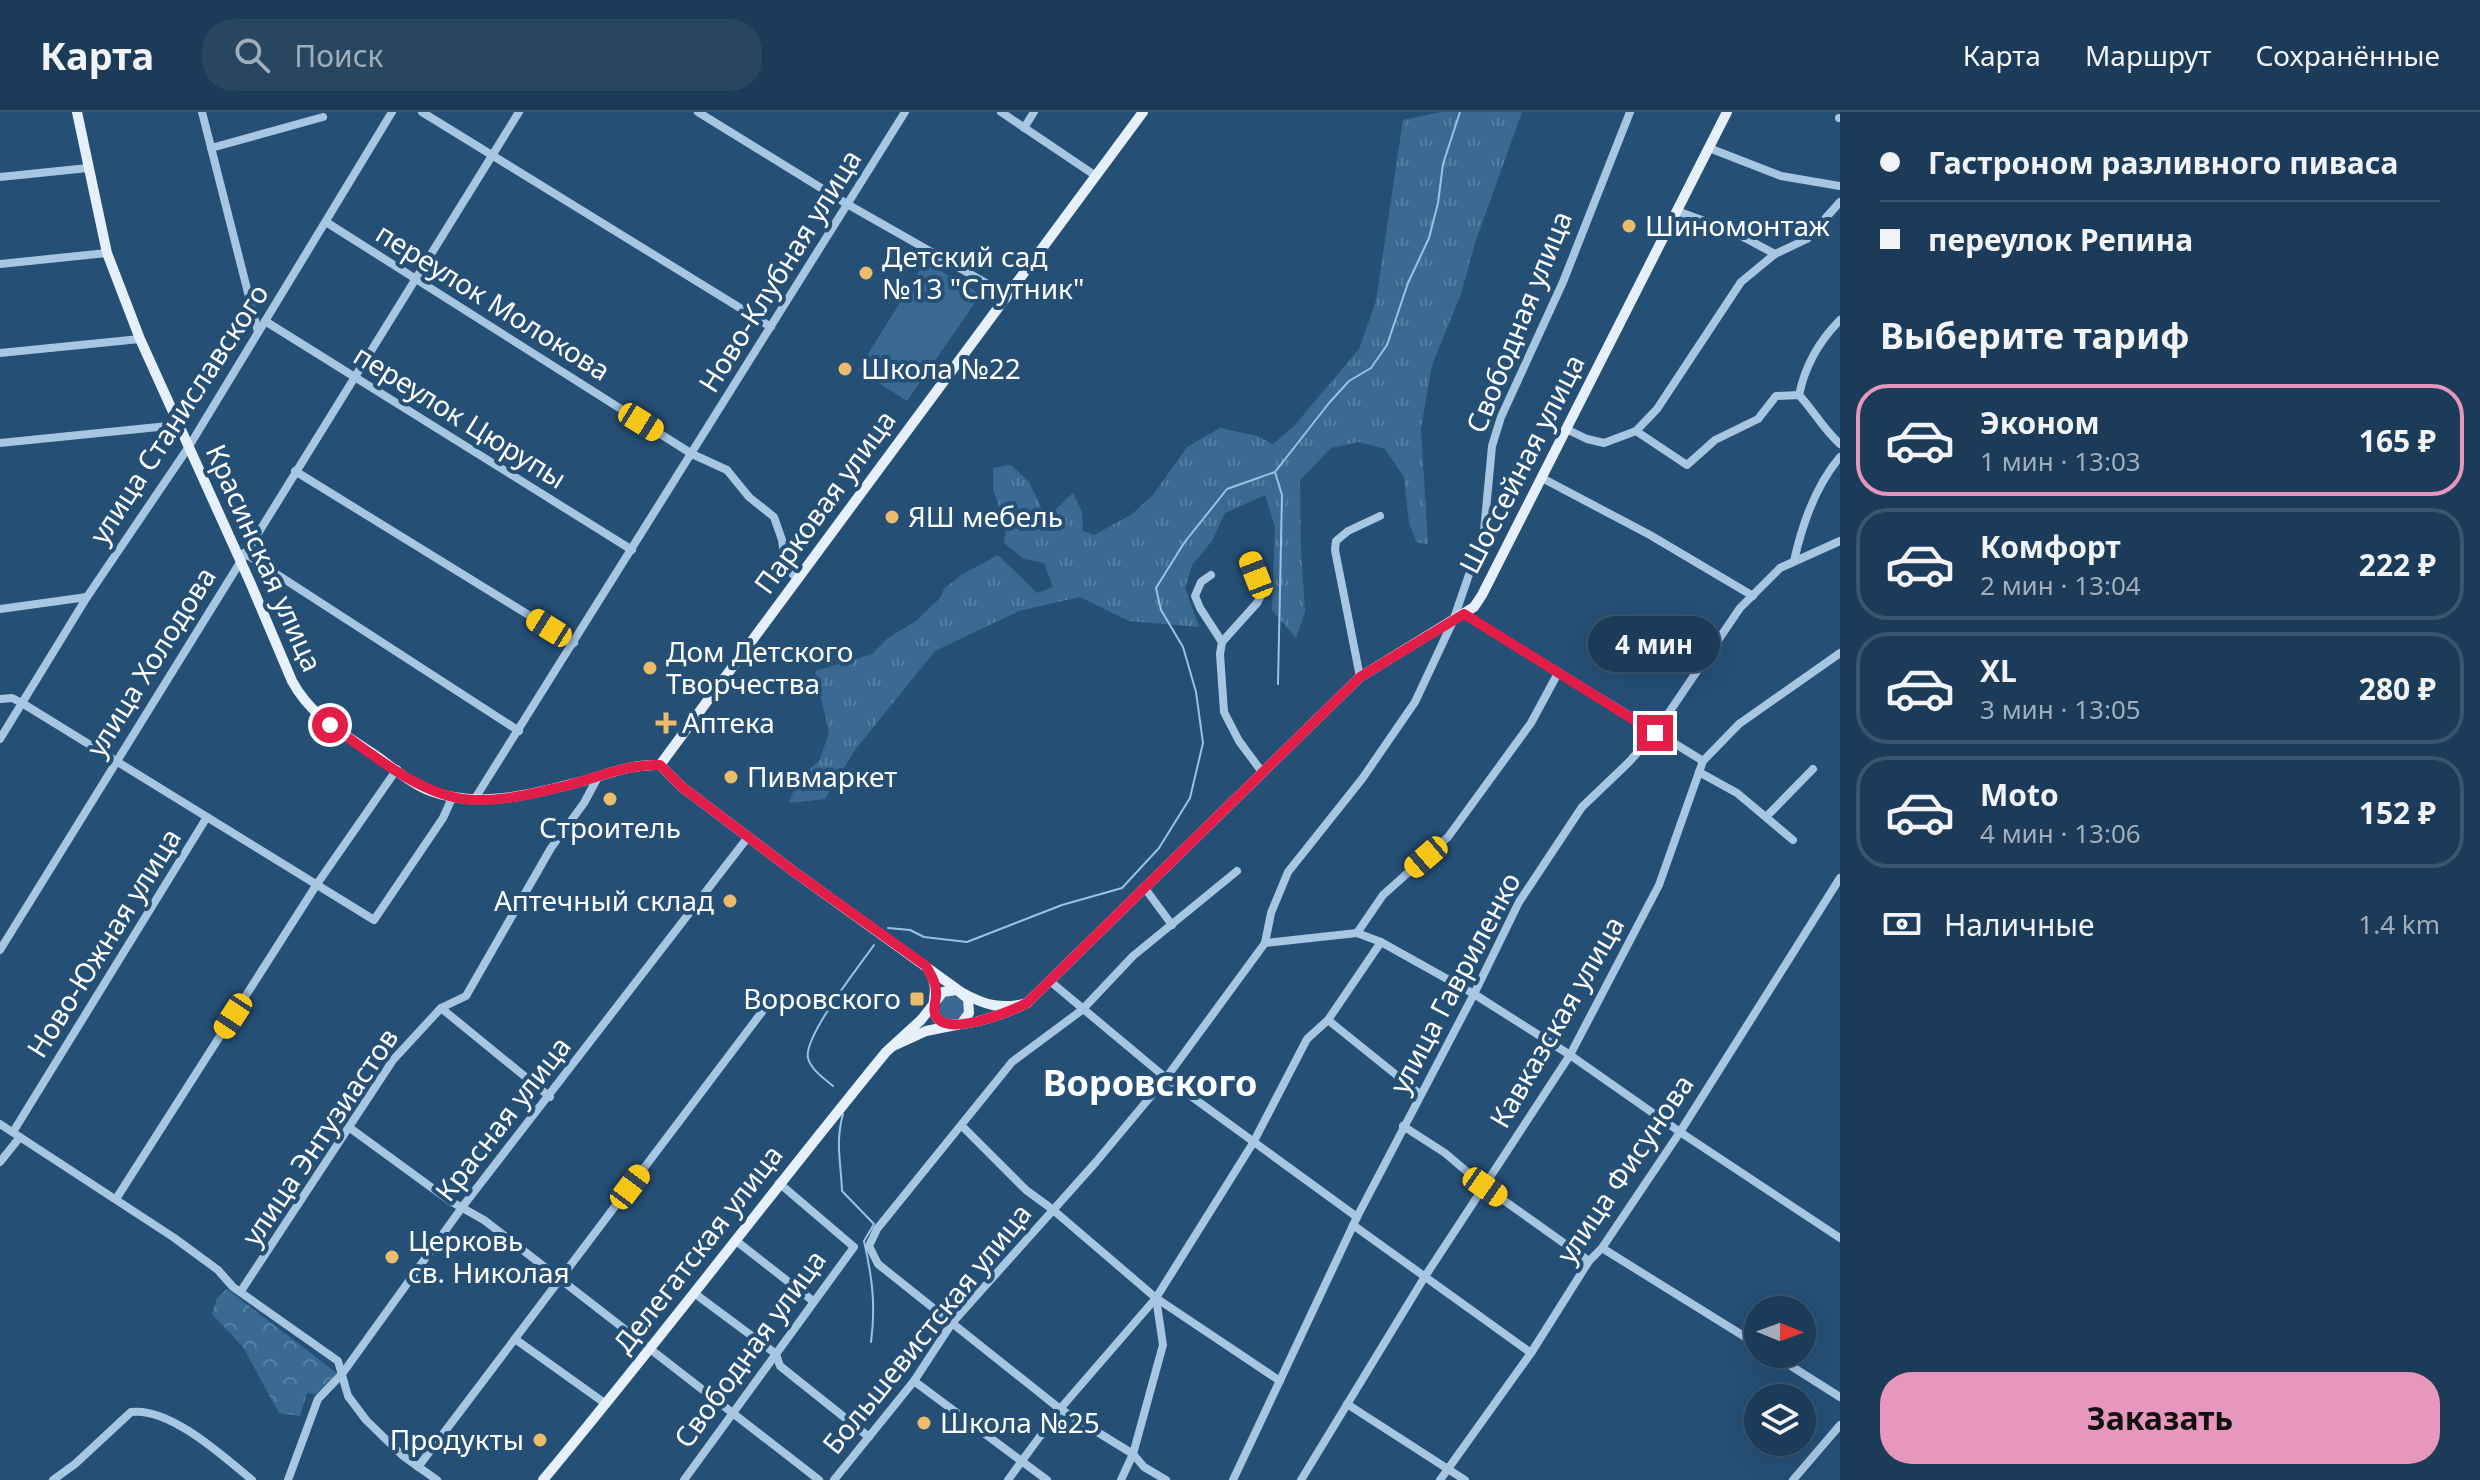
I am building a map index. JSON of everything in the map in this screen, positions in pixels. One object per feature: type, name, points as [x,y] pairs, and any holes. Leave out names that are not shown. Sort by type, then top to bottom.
[{"type":"main road","name":"Красинская улица","points":[[77,112],[107,253],[140,339],[188,448],[242,556],[300,695],[317,716],[425,789],[452,798],[506,798],[624,768],[660,765]]},
{"type":"main road","name":"Парковая улица","points":[[660,765],[1143,112]]},
{"type":"main road","name":"Шоссейная улица","points":[[1453,621],[1482,595],[1727,112]]},
{"type":"main road","points":[[660,765],[682,787],[748,837],[961,992],[994,1007],[1027,1003],[1360,677],[1453,621]]},
{"type":"main road","points":[[926,966],[934,982],[934,1012],[939,1020],[954,1026],[963,1022],[969,1013],[968,999],[961,992],[947,990],[939,995],[935,1003]]},
{"type":"main road","name":"Делегатская улица","points":[[543,1480],[650,1350],[779,1183],[891,1047],[935,1003]]},
{"type":"main road","name":"Делегатская улица","points":[[891,1047],[926,1031],[1005,1012],[1027,1003]]},
{"type":"street","points":[[202,112],[258,332]]},
{"type":"street","name":"улица Станиславского","points":[[0,739],[87,597],[188,448],[392,112]]},
{"type":"street","points":[[422,112],[771,327]]},
{"type":"street","name":"улица Холодова","points":[[0,950],[519,112]]},
{"type":"street","points":[[698,112],[847,204],[1007,295]]},
{"type":"street","name":"Ново-Клубная улица","points":[[474,800],[905,112]]},
{"type":"street","points":[[1001,112],[1096,176]]},
{"type":"street","points":[[1024,128],[1034,112]]},
{"type":"street","name":"Свободная улица","points":[[1453,621],[1484,531],[1492,446],[1501,417],[1563,282],[1630,112]]},
{"type":"street","points":[[211,148],[323,117]]},
{"type":"street","points":[[1709,148],[1781,176],[1840,186]]},
{"type":"street","points":[[0,177],[88,168]]},
{"type":"street","points":[[1566,429],[1604,443],[1636,431],[1657,409],[1741,282],[1775,254],[1807,239],[1840,202]]},
{"type":"street","points":[[1677,211],[1732,231],[1775,254]]},
{"type":"street","name":"переулок Молокова","points":[[326,222],[692,454],[727,470],[749,497],[774,517],[782,540],[785,563],[798,579]]},
{"type":"street","points":[[0,264],[107,253]]},
{"type":"street","points":[[1799,395],[1807,368],[1819,345],[1840,320]]},
{"type":"street","name":"переулок Цюрупы","points":[[265,321],[632,550]]},
{"type":"street","points":[[0,353],[140,339]]},
{"type":"street","points":[[1636,431],[1687,465],[1715,440],[1758,419],[1776,396],[1799,395],[1823,429],[1840,444]]},
{"type":"street","points":[[0,443],[178,425]]},
{"type":"street","points":[[1794,561],[1812,504],[1829,469],[1840,457]]},
{"type":"street","points":[[295,471],[574,643]]},
{"type":"street","points":[[1542,478],[1650,535],[1753,596]]},
{"type":"street","points":[[1360,677],[1335,550],[1336,541],[1348,531],[1380,516]]},
{"type":"street","name":"улица Гавриленко","points":[[1233,1480],[1355,1221],[1519,902],[1582,807],[1655,733],[1740,608],[1780,568],[1840,541]]},
{"type":"street","points":[[242,556],[519,731]]},
{"type":"street","points":[[1250,558],[1263,592],[1222,642],[1220,654],[1224,712],[1239,741],[1262,772]]},
{"type":"street","points":[[1211,575],[1201,582],[1195,596],[1222,642]]},
{"type":"street","points":[[0,609],[87,597]]},
{"type":"street","points":[[1464,614],[1703,761]]},
{"type":"street","points":[[1453,621],[1415,702],[1362,779],[1288,872],[1271,913],[1265,943],[1357,933],[1381,942],[1474,994],[1570,1055],[1840,1238]]},
{"type":"street","name":"Кавказская улица","points":[[1301,1480],[1424,1278],[1570,1055],[1659,885],[1703,761],[1739,724],[1840,653]]},
{"type":"street","points":[[1357,933],[1383,895],[1448,837],[1517,743],[1558,673]]},
{"type":"street","points":[[0,699],[12,698],[22,703],[374,920],[443,818],[452,798]]},
{"type":"street","points":[[116,1199],[317,884],[397,769]]},
{"type":"street","points":[[1766,817],[1813,769]]},
{"type":"street","points":[[1699,772],[1737,793],[1793,840]]},
{"type":"street","name":"улица Энтузиастов","points":[[241,1291],[393,1060],[441,1008],[466,996],[551,848],[584,803],[598,777]]},
{"type":"street","name":"Ново-Южная улица","points":[[0,1162],[207,817]]},
{"type":"street","name":"Красная улица","points":[[288,1480],[318,1399],[342,1374],[463,1206],[748,837]]},
{"type":"street","name":"Свободная улица","points":[[952,1323],[878,1264],[869,1246],[877,1229],[1012,1062],[1082,1010],[1133,956],[1237,871]]},
{"type":"street","name":"улица Фисунова","points":[[1440,1480],[1531,1353],[1589,1261],[1602,1248],[1680,1132],[1840,878]]},
{"type":"street","points":[[1144,887],[1172,925]]},
{"type":"street","points":[[1008,1480],[1060,1409],[1156,1298],[1253,1143],[1307,1039],[1328,1020],[1381,942]]},
{"type":"street","name":"Большевистская улица","points":[[834,1480],[914,1381],[952,1323],[1096,1162],[1166,1078],[1265,943]]},
{"type":"street","points":[[1051,982],[1166,1078],[1355,1221],[1424,1278],[1531,1353]]},
{"type":"street","points":[[418,1467],[774,996]]},
{"type":"street","points":[[441,1008],[550,1097]]},
{"type":"street","points":[[1328,1020],[1420,1094]]},
{"type":"street","points":[[0,1124],[184,1245],[218,1270],[233,1287],[338,1361],[348,1396],[366,1420],[437,1480]]},
{"type":"street","points":[[962,1126],[1026,1190],[1156,1298],[1280,1381]]},
{"type":"street","points":[[1403,1126],[1445,1153],[1485,1187],[1589,1261]]},
{"type":"street","points":[[350,1128],[450,1201],[463,1206],[819,1480]]},
{"type":"street","name":"Свободная улица","points":[[684,1480],[854,1247],[779,1183]]},
{"type":"street","points":[[735,1240],[813,1301]]},
{"type":"street","points":[[1602,1248],[1744,1336]]},
{"type":"street","points":[[694,1293],[776,1354],[780,1366],[869,1437]]},
{"type":"street","points":[[1121,1480],[1133,1454],[1163,1345],[1156,1298]]},
{"type":"street","points":[[952,1323],[1060,1409],[1133,1454],[1144,1467],[1166,1480]]},
{"type":"street","points":[[515,1339],[606,1404]]},
{"type":"street","points":[[1794,1368],[1840,1397]]},
{"type":"street","points":[[914,1381],[1047,1480]]},
{"type":"street","points":[[1347,1404],[1465,1480]]},
{"type":"street","points":[[53,1480],[131,1412],[142,1411],[185,1429],[252,1480]]},
{"type":"street","points":[[1793,1480],[1840,1425]]},
{"type":"green space","points":[[1441,112],[1522,112],[1475,243],[1461,294],[1432,365],[1421,428],[1428,544],[1417,543],[1409,523],[1404,477],[1385,449],[1359,442],[1331,448],[1300,480],[1305,612],[1296,638],[1272,610],[1275,527],[1265,495],[1225,513],[1212,541],[1192,565],[1185,588],[1199,627],[1129,621],[1080,597],[1019,611],[935,651],[855,750],[825,799],[789,803],[798,779],[819,761],[829,733],[815,671],[872,654],[888,638],[916,621],[961,575],[998,555],[1037,593],[1053,587],[1044,563],[1024,559],[1004,543],[1006,528],[993,489],[993,468],[1011,465],[1029,482],[1044,513],[1056,509],[1073,493],[1082,512],[1083,531],[1094,535],[1132,514],[1153,495],[1187,447],[1220,428],[1257,436],[1273,444],[1294,426],[1359,349],[1376,301],[1403,120]]},
{"type":"green space","points":[[925,262],[981,294],[907,401],[858,370]]},
{"type":"green space","points":[[952,996],[961,999],[964,1008],[961,1017],[952,1020],[943,1017],[940,1008],[943,999]]},
{"type":"green space","points":[[227,1289],[338,1374],[321,1395],[307,1393],[300,1416],[279,1413],[243,1347],[212,1314],[217,1298]]},
{"type":"waterway","points":[[1278,684],[1282,495],[1275,472],[1329,403],[1349,381],[1371,368],[1387,345],[1408,283],[1429,238],[1443,164],[1460,112]]},
{"type":"waterway","points":[[888,928],[910,930],[924,937],[967,942],[1062,905],[1122,888],[1159,848],[1190,798],[1203,743],[1196,692],[1183,647],[1161,610],[1156,588],[1184,543],[1227,489],[1275,472]]},
{"type":"waterway","points":[[833,1086],[812,1066],[808,1058],[809,1048],[823,1018],[874,945]]},
{"type":"waterway","points":[[843,1114],[839,1143],[842,1191],[874,1224],[864,1241],[872,1291],[871,1342]]},
{"type":"place","name":"Шиномонтаж","points":[[1629,226]]},
{"type":"place","name":"Детский сад №13 \"Спутник\"","points":[[866,273]]},
{"type":"place","name":"Школа №22","points":[[845,369]]},
{"type":"place","name":"ЯШ мебель","points":[[892,517]]},
{"type":"place","name":"Дом Детского Творчества","points":[[650,668]]},
{"type":"place","name":"Аптека","points":[[666,723]]},
{"type":"place","name":"Пивмаркет","points":[[731,777]]},
{"type":"place","name":"Строитель","points":[[610,799]]},
{"type":"place","name":"Аптечный склад","points":[[730,901]]},
{"type":"place","name":"Воровского","points":[[917,999]]},
{"type":"place","name":"Церковь св. Николая","points":[[392,1257]]},
{"type":"place","name":"Школа №25","points":[[924,1423]]},
{"type":"place","name":"Продукты","points":[[540,1440]]},
{"type":"district","name":"Воровского","points":[[1150,1083]]},
{"type":"route","points":[[330,725],[425,789],[452,798],[506,798],[624,768],[660,765],[682,787],[793,871],[926,966],[936,988],[936,1017],[954,1026],[1027,1003],[1326,707],[1360,677],[1464,614],[1655,733]]}]
